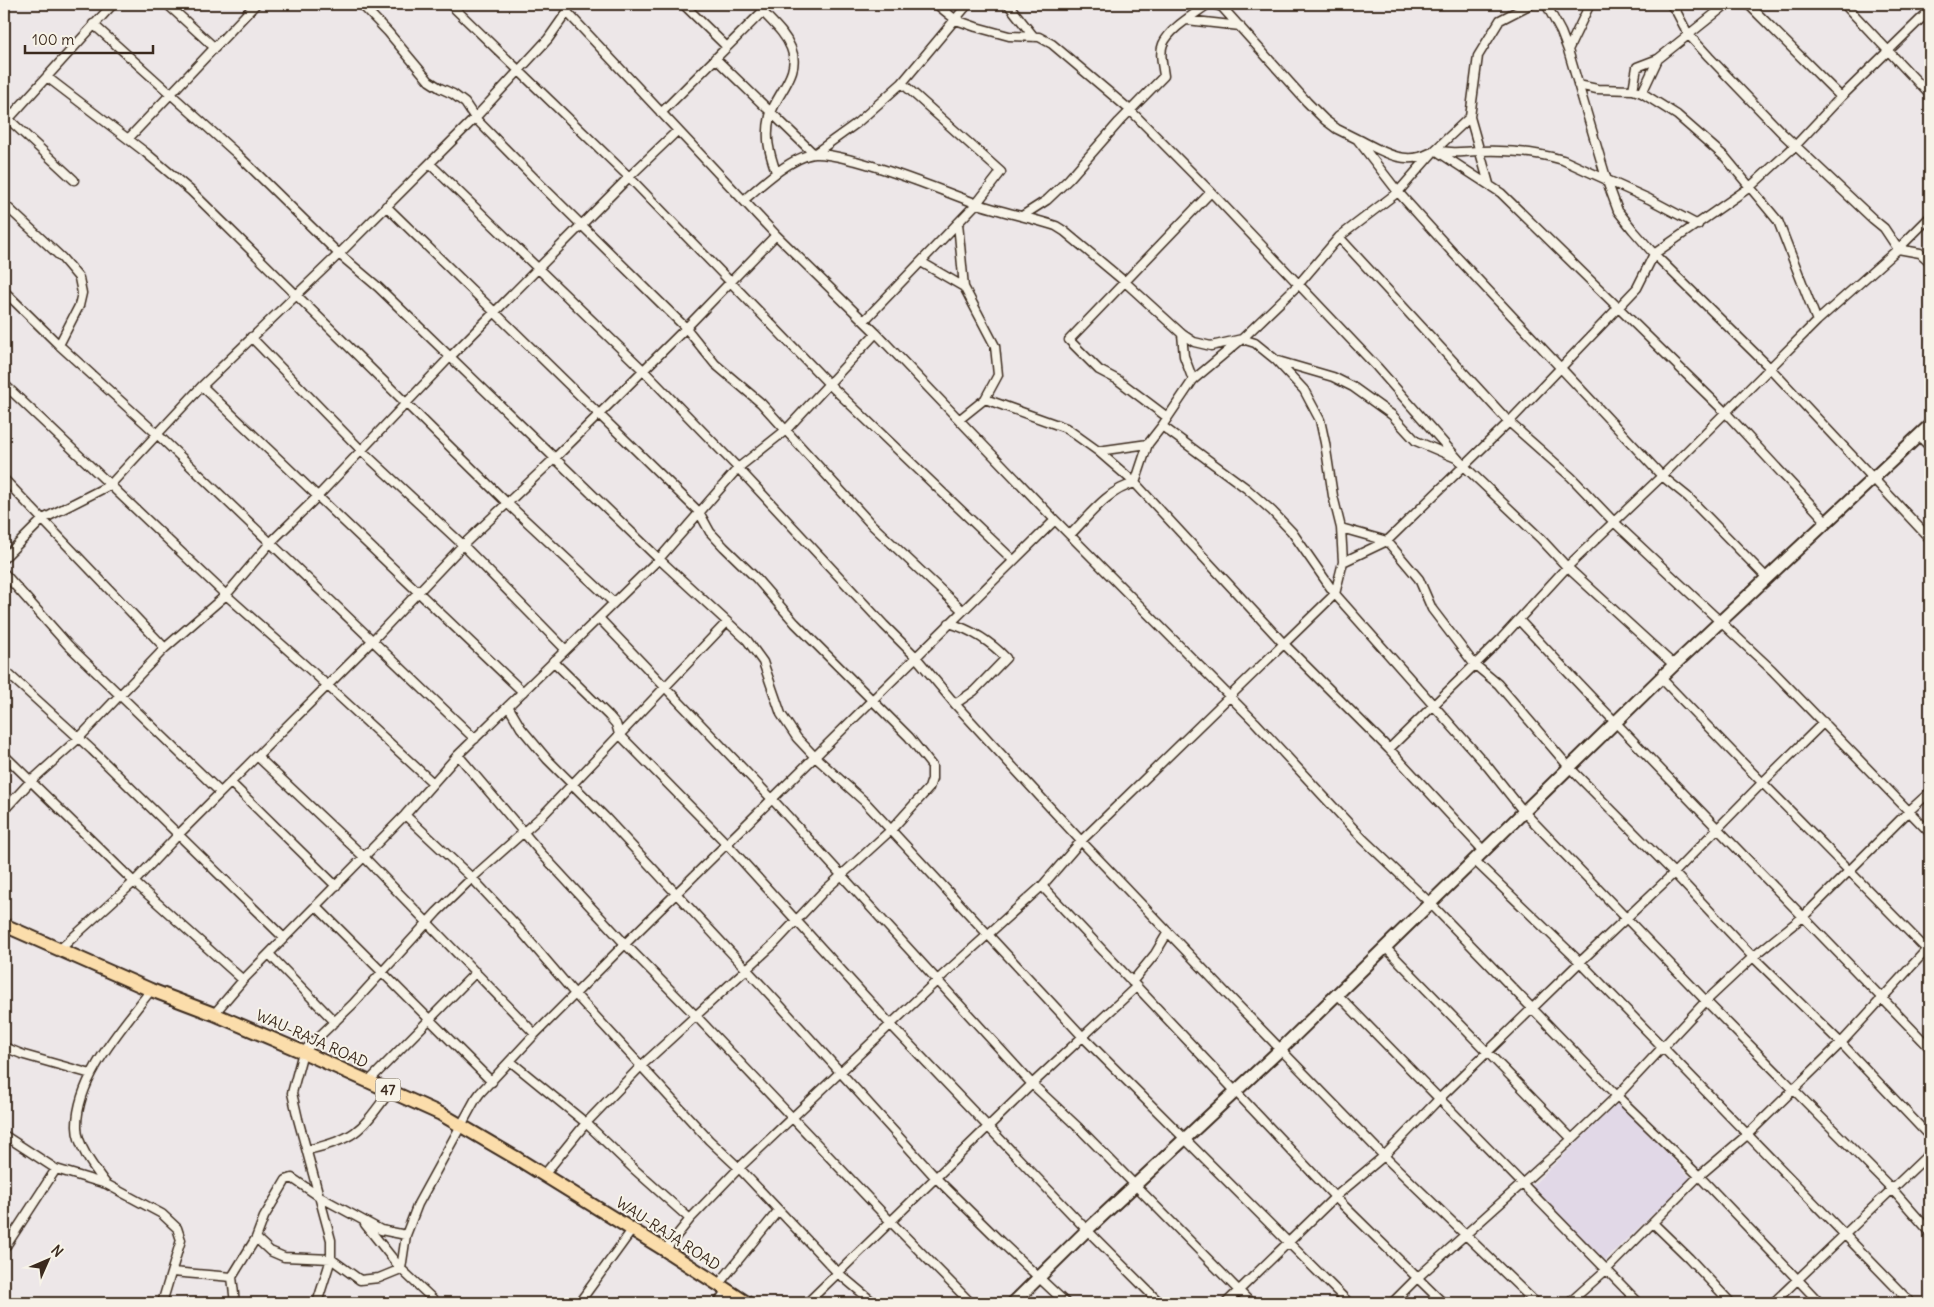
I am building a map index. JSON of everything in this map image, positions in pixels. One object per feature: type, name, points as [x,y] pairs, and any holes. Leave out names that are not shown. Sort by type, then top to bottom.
[{"type":"main road","name":"WAU-RAJA ROAD","points":[[4,925],[151,990],[214,1014],[303,1052],[462,1124],[747,1303]]},
{"type":"street","points":[[74,180],[5,119],[47,77],[113,4]]},
{"type":"street","points":[[167,4],[215,48]]},
{"type":"street","points":[[128,139],[255,4]]},
{"type":"street","points":[[361,4],[430,81],[465,103],[475,118],[686,328],[715,364],[761,403],[871,524],[962,610]]},
{"type":"street","points":[[450,4],[629,177],[829,384],[1013,560]]},
{"type":"street","points":[[683,4],[726,46]]},
{"type":"street","points":[[661,113],[770,4]]},
{"type":"street","points":[[932,4],[936,4],[956,20],[976,27],[1009,36],[1034,37],[1052,44],[1065,53],[1130,110],[1211,192],[1395,386],[1464,466],[1540,538],[1567,567],[1674,665]]},
{"type":"street","points":[[744,200],[776,172],[814,154],[857,123],[902,83],[968,4]]},
{"type":"street","points":[[1008,4],[1034,37]]},
{"type":"street","points":[[1022,216],[1047,200],[1069,179],[1130,110],[1164,76],[1162,45],[1174,30],[1208,4]]},
{"type":"street","points":[[1213,4],[1222,7],[1300,95],[1326,120],[1337,128],[1383,152],[1407,159],[1422,157],[1435,150],[1454,154],[1480,151],[1522,152],[1549,156],[1563,160],[1649,199],[1698,225]]},
{"type":"street","points":[[1489,184],[1470,116],[1478,56],[1500,20],[1531,4]]},
{"type":"street","points":[[1546,4],[1568,50],[1607,181],[1618,211],[1654,254],[1770,368],[1930,539]]},
{"type":"street","points":[[1568,50],[1590,4]]},
{"type":"street","points":[[1670,4],[1676,11],[1688,34],[1752,102],[1872,219],[1884,228],[1898,249],[1920,253],[1930,262]]},
{"type":"street","points":[[1633,90],[1637,67],[1658,59],[1727,4]]},
{"type":"street","points":[[1748,4],[1841,97]]},
{"type":"street","points":[[1844,4],[1930,95]]},
{"type":"street","points":[[4,558],[43,519],[110,485],[202,386],[339,254],[475,118],[548,39],[568,8],[677,131],[776,235],[876,333],[1055,520],[1229,695],[1363,839],[1430,903],[1617,1096],[1699,1176],[1820,1303]]},
{"type":"street","points":[[1343,562],[1387,541],[1509,422],[1637,288],[1654,254],[1750,187],[1796,145],[1841,97],[1930,10]]},
{"type":"street","points":[[762,12],[784,34],[794,59],[792,71],[785,89],[771,113],[768,150],[776,172]]},
{"type":"street","points":[[1188,20],[1240,26]]},
{"type":"street","points":[[93,24],[236,153],[339,254],[378,286],[658,559],[747,640],[763,662],[781,714],[797,738],[865,802],[1083,1037],[1349,1303]]},
{"type":"street","points":[[665,1250],[690,1219],[739,1168],[988,933],[1042,886],[1081,841],[1334,594],[1343,562],[1341,528],[1333,496],[1320,420],[1304,390],[1276,360],[1254,343],[1242,339],[1211,346],[1194,342],[1182,334],[1125,282],[1056,226],[977,203],[868,164],[814,154],[714,58]]},
{"type":"street","points":[[1642,93],[1658,59]]},
{"type":"street","points":[[47,77],[166,168],[191,191],[507,503],[613,602]]},
{"type":"street","points":[[864,321],[977,203],[1001,172],[902,83]]},
{"type":"street","points":[[1578,85],[1597,89],[1633,90],[1642,93],[1678,115],[1725,157],[1778,221],[1816,321]]},
{"type":"street","points":[[1135,483],[1148,444],[1193,380],[1242,339],[1298,285],[1339,237],[1398,192],[1435,150],[1470,116]]},
{"type":"street","points":[[4,810],[30,782],[79,738],[122,695],[165,648],[226,595],[270,543],[318,496],[450,357],[677,131]]},
{"type":"street","points":[[1357,139],[1398,192],[1560,368],[1662,476],[1688,498],[1767,578]]},
{"type":"street","points":[[1435,150],[1501,192],[1726,412],[1827,522]]},
{"type":"street","points":[[430,164],[643,370],[915,656],[955,704],[1168,932],[1384,1156],[1536,1303]]},
{"type":"street","points":[[1167,417],[1118,380],[1099,370],[1069,340],[1211,192]]},
{"type":"street","points":[[4,204],[62,258],[79,278],[82,293],[80,306],[59,344]]},
{"type":"street","points":[[386,206],[699,512],[710,532],[756,578],[795,623],[908,737],[932,766],[932,780],[929,788],[891,830],[841,876],[747,970],[640,1066],[586,1123],[544,1175]]},
{"type":"street","points":[[1389,749],[1519,620],[1567,567],[1662,476],[1816,321],[1898,249],[1930,217]]},
{"type":"street","points":[[958,223],[964,287],[994,346],[998,375],[985,399],[960,419]]},
{"type":"street","points":[[59,950],[134,882],[220,792],[372,641],[463,545],[555,458],[686,328],[776,235]]},
{"type":"street","points":[[1339,237],[1509,422],[1571,477],[1614,522],[1772,670],[1930,833]]},
{"type":"street","points":[[921,262],[964,287]]},
{"type":"street","points":[[4,292],[157,434],[475,739]]},
{"type":"street","points":[[214,1014],[243,980],[405,815],[458,755],[658,559],[738,468],[786,430],[876,333]]},
{"type":"street","points":[[1182,334],[1184,356],[1193,380]]},
{"type":"street","points":[[251,337],[362,450],[463,545],[566,650]]},
{"type":"street","points":[[1276,360],[1333,377],[1353,387],[1392,415],[1416,440],[1458,459]]},
{"type":"street","points":[[4,384],[226,595],[328,685],[433,783]]},
{"type":"street","points":[[202,386],[523,692]]},
{"type":"street","points":[[985,399],[1066,428],[1098,451],[1135,483],[1283,642],[1389,749],[1483,850]]},
{"type":"street","points":[[1013,1303],[1087,1230],[1281,1049],[1674,665],[1930,425]]},
{"type":"street","points":[[1162,426],[1246,488],[1272,512],[1298,541],[1307,557],[1334,594],[1488,767],[1523,811],[1706,1001],[1892,1189],[1930,1232]]},
{"type":"street","points":[[1919,436],[1930,447]]},
{"type":"street","points":[[1098,451],[1148,444]]},
{"type":"street","points":[[4,479],[165,648]]},
{"type":"street","points":[[1070,535],[1115,491],[1135,483]]},
{"type":"street","points":[[400,1269],[406,1235],[418,1204],[475,1100],[535,1034],[675,894],[1055,520]]},
{"type":"street","points":[[1341,528],[1387,541],[1419,580],[1432,609],[1474,664],[1498,684],[1569,767],[1674,873],[1753,957],[1841,1043],[1930,1137]]},
{"type":"street","points":[[4,573],[68,645],[122,695],[220,792]]},
{"type":"street","points":[[599,618],[772,799],[1032,1084],[1082,1131],[1251,1303]]},
{"type":"street","points":[[1519,620],[1614,723],[1804,916],[1930,1048]]},
{"type":"street","points":[[317,1303],[331,1259],[331,1240],[292,1093],[303,1052],[335,1022],[428,922],[472,878],[544,814],[727,622]]},
{"type":"street","points":[[949,623],[980,635],[1006,658],[974,691],[955,704]]},
{"type":"street","points":[[553,661],[609,716],[616,724],[619,734],[726,844],[891,1025],[1087,1230],[1160,1303]]},
{"type":"street","points":[[4,670],[79,738],[284,938]]},
{"type":"street","points":[[1569,1303],[1607,1269],[1699,1176],[1748,1135],[1792,1089],[1841,1043],[1929,950],[1762,783],[1661,678]]},
{"type":"street","points":[[508,706],[527,736],[547,759],[573,784],[747,970],[936,1178],[1066,1303]]},
{"type":"street","points":[[1226,1303],[1336,1197],[1384,1156],[1532,1008],[1674,873],[1824,722]]},
{"type":"street","points":[[4,755],[134,882],[243,980]]},
{"type":"street","points":[[458,755],[522,832],[625,944],[971,1303]]},
{"type":"street","points":[[257,756],[364,857],[535,1034]]},
{"type":"street","points":[[230,782],[336,886]]},
{"type":"street","points":[[1392,1303],[1417,1278],[1572,1139],[1617,1096],[1706,1001],[1753,957],[1804,916],[1930,792]]},
{"type":"street","points":[[405,815],[472,878],[522,931],[575,994],[709,1140],[739,1168],[837,1272],[874,1303]]},
{"type":"street","points":[[1474,860],[1580,962],[1911,1303]]},
{"type":"street","points":[[1042,886],[1336,1197],[1442,1303]]},
{"type":"street","points":[[316,906],[492,1082]]},
{"type":"street","points":[[807,1303],[1032,1084],[1083,1037],[1134,985],[1168,932]]},
{"type":"street","points":[[1385,947],[1572,1139]]},
{"type":"street","points":[[269,954],[335,1022]]},
{"type":"street","points":[[368,1082],[476,972]]},
{"type":"street","points":[[106,1184],[89,1161],[76,1127],[80,1106],[91,1074],[151,990]]},
{"type":"street","points":[[1337,994],[1639,1303]]},
{"type":"street","points":[[4,1047],[24,1055],[91,1074]]},
{"type":"street","points":[[510,1060],[586,1123],[690,1219]]},
{"type":"street","points":[[307,1150],[352,1136],[362,1127],[390,1091]]},
{"type":"street","points":[[4,1134],[56,1169],[106,1184],[162,1214],[177,1228],[181,1240],[162,1303]]},
{"type":"street","points":[[1773,1303],[1930,1153]]},
{"type":"street","points":[[4,1249],[56,1169]]},
{"type":"street","points":[[236,1303],[232,1277],[256,1238],[264,1217],[286,1180],[292,1178],[320,1197],[381,1230],[406,1235]]},
{"type":"street","points":[[718,1303],[722,1288],[778,1210]]},
{"type":"street","points":[[363,1221],[400,1269],[437,1303]]},
{"type":"street","points":[[1653,1223],[1731,1303]]},
{"type":"street","points":[[579,1303],[632,1230]]},
{"type":"street","points":[[256,1238],[270,1251],[284,1257],[331,1259],[360,1280],[380,1278],[400,1269]]},
{"type":"street","points":[[172,1272],[232,1277]]},
{"type":"shaded area","points":[[1618,1103],[1691,1178],[1605,1260],[1532,1186]]}]
